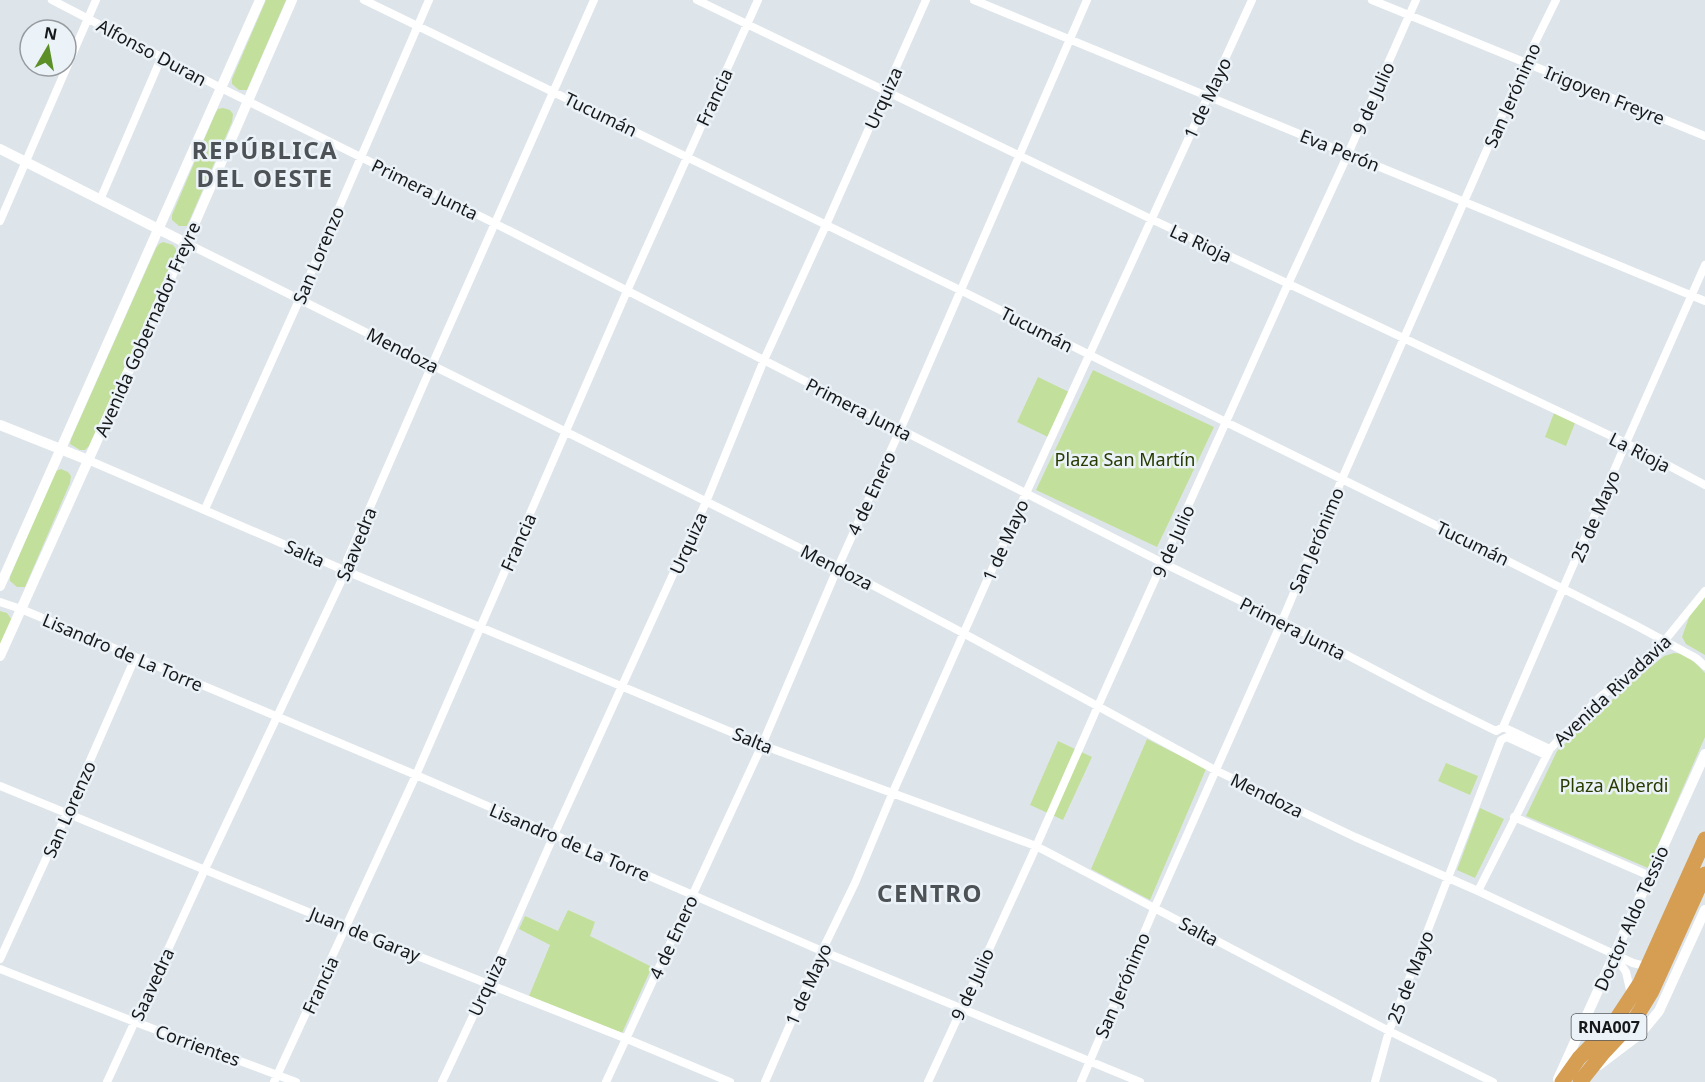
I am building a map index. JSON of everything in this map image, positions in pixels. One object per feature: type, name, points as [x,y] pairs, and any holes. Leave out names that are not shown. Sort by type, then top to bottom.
[{"type":"highway","name":"RNA007","points":[[1581,1081],[1635,1019],[1652,992],[1655,967],[1705,839]]},
{"type":"highway","name":"RNA007","points":[[1562,1082],[1579,1058],[1615,1021],[1655,967],[1705,874]]},
{"type":"main road","name":"Avenida Gobernador Freyre","points":[[0,586],[260,0]]},
{"type":"main road","name":"Avenida Gobernador Freyre","points":[[0,656],[186,243],[292,0]]},
{"type":"main road","name":"Mendoza","points":[[0,149],[186,243]]},
{"type":"main road","name":"Salta","points":[[0,425],[88,460]]},
{"type":"main road","name":"Doctor Aldo Tessio","points":[[1557,1082],[1705,754]]},
{"type":"main road","points":[[1581,1081],[1648,1027],[1665,1001],[1705,910]]},
{"type":"street","name":"Alfonso Duran","points":[[52,0],[221,88]]},
{"type":"street","points":[[0,221],[96,0]]},
{"type":"street","name":"Tucumán","points":[[364,0],[554,91],[1564,588],[1696,658],[1705,666]]},
{"type":"street","name":"San Lorenzo","points":[[205,509],[300,298],[429,0]]},
{"type":"street","name":"Saavedra","points":[[107,1082],[346,571],[347,560],[432,364],[594,0]]},
{"type":"street","name":"La Rioja","points":[[697,0],[1404,340],[1626,443],[1705,485]]},
{"type":"street","name":"Francia","points":[[276,1078],[416,775],[686,157],[758,0]]},
{"type":"street","name":"Urquiza","points":[[442,1082],[706,502],[764,360],[926,0]]},
{"type":"street","name":"Eva Perón","points":[[974,0],[1705,301]]},
{"type":"street","name":"4 de Enero","points":[[606,1082],[762,745],[1087,0]]},
{"type":"street","name":"1 de Mayo","points":[[765,1082],[1026,493],[1252,0]]},
{"type":"street","name":"Irigoyen Freyre","points":[[1372,0],[1705,136]]},
{"type":"street","name":"9 de Julio","points":[[928,1082],[1416,0]]},
{"type":"street","name":"San Jerónimo","points":[[1081,1082],[1155,907],[1464,201],[1525,63],[1556,0]]},
{"type":"street","points":[[100,200],[162,56]]},
{"type":"street","name":"Primera Junta","points":[[221,88],[496,224],[1163,563],[1282,621],[1427,697],[1548,752]]},
{"type":"street","name":"Mendoza","points":[[186,243],[838,567],[1215,770],[1355,837],[1632,963],[1679,969]]},
{"type":"street","name":"25 de Mayo","points":[[1499,729],[1564,588],[1705,265]]},
{"type":"street","name":"Salta","points":[[88,460],[762,745],[1036,846],[1389,1031],[1493,1082]]},
{"type":"street","name":"Avenida Rivadavia","points":[[1478,891],[1548,752],[1599,698],[1653,655],[1705,591]]},
{"type":"street","name":"Lisandro de La Torre","points":[[0,602],[416,775],[822,951],[1140,1082]]},
{"type":"street","name":"San Lorenzo","points":[[0,959],[135,658]]},
{"type":"street","name":"25 de Mayo","points":[[1375,1082],[1389,1031],[1502,740],[1507,737],[1548,752]]},
{"type":"street","name":"Juan de Garay","points":[[0,786],[730,1082]]},
{"type":"street","points":[[1515,817],[1650,876]]},
{"type":"street","points":[[1614,954],[1626,972],[1638,1014],[1648,1027]]},
{"type":"street","name":"Corrientes","points":[[0,969],[276,1078],[296,1082]]},
{"type":"green space","points":[[266,0],[286,0],[247,90],[239,90],[232,84],[232,79]]},
{"type":"green space","points":[[218,109],[230,110],[233,114],[232,122],[187,226],[179,226],[172,220],[172,215],[215,114]]},
{"type":"green space","points":[[163,242],[173,245],[176,255],[89,446],[85,450],[80,450],[70,444],[71,439],[156,248]]},
{"type":"green space","name":"Plaza San Martín","points":[[1093,370],[1214,427],[1157,547],[1036,490]]},
{"type":"green space","points":[[1038,377],[1069,392],[1048,437],[1017,422]]},
{"type":"green space","points":[[1554,413],[1575,423],[1566,446],[1545,437]]},
{"type":"green space","points":[[61,469],[71,476],[70,483],[25,587],[17,587],[10,581],[10,577],[53,475]]},
{"type":"green space","points":[[1705,594],[1705,655],[1686,644],[1682,637],[1692,609]]},
{"type":"green space","points":[[0,611],[7,613],[12,620],[0,646]]},
{"type":"green space","name":"Plaza Alberdi","points":[[1674,653],[1688,657],[1705,673],[1705,737],[1648,868],[1526,816],[1557,751],[1622,690],[1664,656]]},
{"type":"green space","points":[[1147,739],[1206,769],[1150,900],[1091,869]]},
{"type":"green space","points":[[1058,741],[1092,757],[1063,820],[1030,805]]},
{"type":"green space","points":[[1446,763],[1478,776],[1470,795],[1438,781]]},
{"type":"green space","points":[[1480,808],[1504,819],[1475,878],[1457,870]]},
{"type":"green space","points":[[568,910],[595,922],[590,936],[652,967],[622,1033],[529,996],[550,945],[519,929],[525,916],[558,931]]},
{"type":"district","name":"REPÚBLICA DEL OESTE","points":[[265,163]]},
{"type":"district","name":"CENTRO","points":[[930,892]]}]
